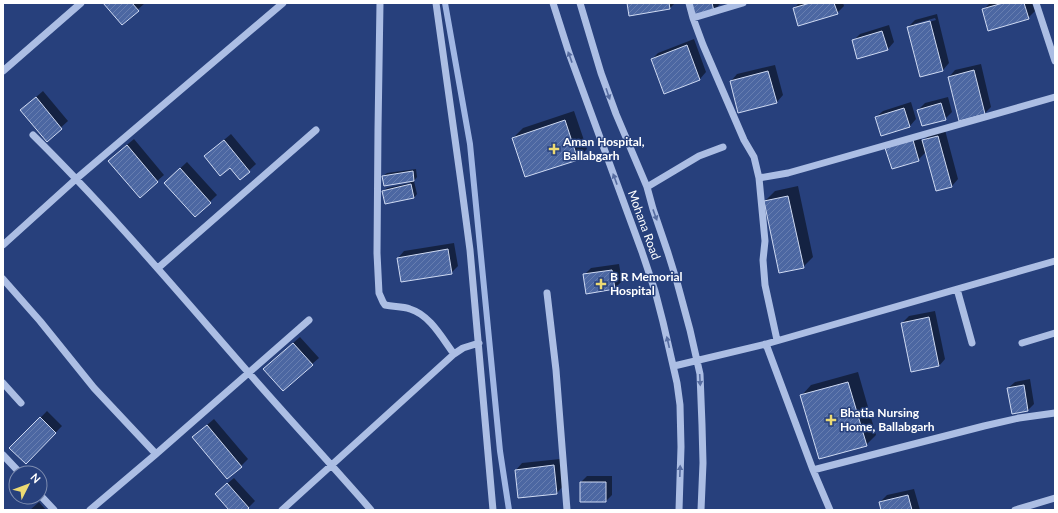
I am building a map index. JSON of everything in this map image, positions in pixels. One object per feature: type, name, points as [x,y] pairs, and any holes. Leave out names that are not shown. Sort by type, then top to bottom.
[{"type":"street","points":[[3,72],[81,3]]},
{"type":"street","points":[[3,245],[76,179],[284,3]]},
{"type":"street","points":[[380,3],[377,253],[379,293],[385,305],[416,310],[421,314],[435,329],[454,354]]},
{"type":"street","points":[[436,3],[462,182],[470,250],[494,510]]},
{"type":"street","name":"Mohana Road","points":[[553,3],[569,52],[642,252],[655,291],[674,366],[678,383],[680,405],[681,447],[679,510]]},
{"type":"street","name":"Mohana Road","points":[[580,3],[601,73],[616,114],[647,187],[677,282],[697,361],[700,374],[703,463],[701,510]]},
{"type":"street","points":[[689,3],[693,18],[744,140],[754,157],[759,178],[765,241],[763,260],[765,285],[777,340]]},
{"type":"street","points":[[693,18],[743,3]]},
{"type":"street","points":[[1036,3],[1055,62]]},
{"type":"street","points":[[759,178],[788,173],[1055,97]]},
{"type":"street","points":[[158,268],[316,130]]},
{"type":"street","points":[[33,135],[158,268],[371,510]]},
{"type":"street","points":[[647,187],[699,156],[723,147]]},
{"type":"street","points":[[674,366],[766,344],[1055,261]]},
{"type":"street","points":[[3,280],[40,321],[94,388],[156,454]]},
{"type":"street","points":[[957,289],[972,343]]},
{"type":"street","points":[[546,293],[556,370],[567,510]]},
{"type":"street","points":[[90,510],[309,320]]},
{"type":"street","points":[[1022,343],[1055,333]]},
{"type":"street","points":[[282,510],[454,354],[463,348],[479,342]]},
{"type":"street","points":[[766,344],[813,470],[830,510]]},
{"type":"street","points":[[3,383],[22,403]]},
{"type":"street","points":[[813,470],[984,426],[1019,418],[1055,413]]},
{"type":"street","points":[[3,455],[12,465]]},
{"type":"street","points":[[1015,510],[1055,498]]},
{"type":"building","points":[[103,3],[132,3],[139,11],[122,25]]},
{"type":"building","points":[[627,3],[669,3],[670,9],[629,16]]},
{"type":"building","points":[[691,3],[712,3],[714,11],[693,15]]},
{"type":"building","points":[[810,3],[834,3],[838,14],[798,26],[793,8]]},
{"type":"building","points":[[1003,3],[1024,3],[1029,19],[988,31],[982,9]]},
{"type":"building","points":[[930,21],[943,71],[920,77],[907,27]]},
{"type":"building","points":[[882,31],[888,50],[857,59],[852,40]]},
{"type":"building","points":[[687,45],[700,80],[664,94],[651,59]]},
{"type":"building","points":[[974,70],[985,114],[959,121],[948,77]]},
{"type":"building","points":[[768,71],[777,103],[738,113],[730,81]]},
{"type":"building","points":[[36,97],[62,129],[47,142],[20,110]]},
{"type":"building","points":[[941,103],[946,120],[922,126],[917,110]]},
{"type":"building","points":[[904,108],[910,127],[881,136],[875,117]]},
{"type":"building","points":[[565,120],[578,160],[525,177],[512,138]]},
{"type":"building","points":[[938,136],[952,187],[936,191],[922,140]]},
{"type":"building","points":[[224,140],[250,172],[240,180],[230,168],[220,176],[204,156]]},
{"type":"building","points":[[913,140],[919,161],[892,169],[885,148]]},
{"type":"building","points":[[127,145],[158,182],[140,198],[108,161]]},
{"type":"building","points":[[180,168],[211,203],[195,217],[164,183]]},
{"type":"building","points":[[413,171],[414,181],[384,186],[382,176]]},
{"type":"building","points":[[411,184],[414,198],[385,204],[382,191]]},
{"type":"building","points":[[788,196],[804,268],[779,273],[764,201]]},
{"type":"building","points":[[448,249],[452,274],[401,282],[397,258]]},
{"type":"building","points":[[612,270],[615,289],[586,294],[583,274]]},
{"type":"building","points":[[929,317],[939,366],[911,372],[901,323]]},
{"type":"building","points":[[293,343],[313,365],[283,391],[263,369]]},
{"type":"building","points":[[848,382],[867,446],[819,459],[800,395]]},
{"type":"building","points":[[1024,385],[1028,411],[1012,414],[1007,388]]},
{"type":"building","points":[[40,417],[56,433],[26,464],[9,448]]},
{"type":"building","points":[[207,425],[242,467],[227,479],[192,437]]},
{"type":"building","points":[[554,465],[557,494],[518,498],[515,470]]},
{"type":"building","points":[[580,482],[606,482],[606,502],[580,502]]},
{"type":"building","points":[[227,483],[249,508],[247,510],[229,510],[215,494]]},
{"type":"building","points":[[908,495],[912,510],[881,510],[879,502]]},
{"type":"waterway","points":[[445,3],[470,144],[500,451],[509,510]]},
{"type":"place","name":"Aman Hospital, Ballabgarh","points":[[554,149]]},
{"type":"place","name":"B R Memorial Hospital","points":[[601,284]]},
{"type":"place","name":"Bhatia Nursing Home, Ballabgarh","points":[[831,420]]}]
